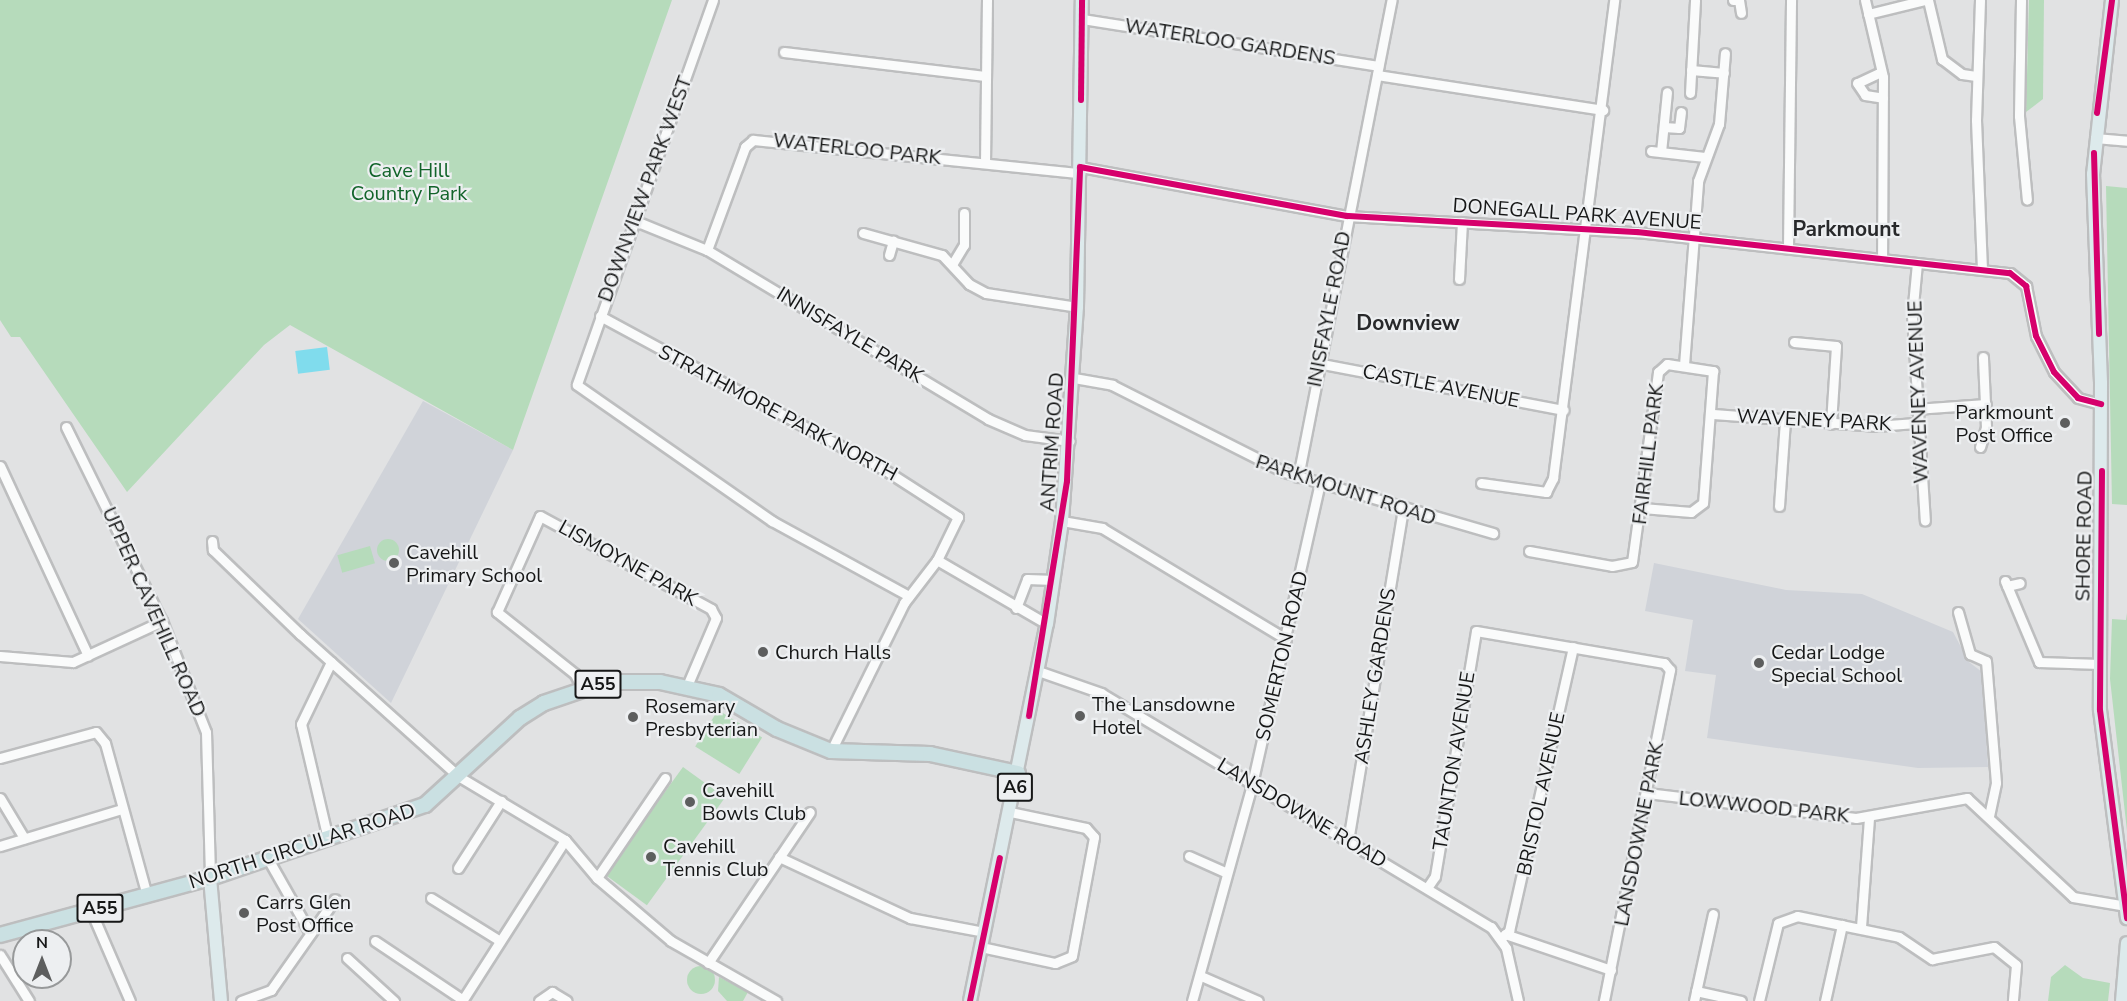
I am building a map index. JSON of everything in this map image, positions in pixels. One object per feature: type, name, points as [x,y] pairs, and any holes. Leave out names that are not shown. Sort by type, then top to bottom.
[{"type":"highway","name":"NORTH CIRCULAR ROAD","points":[[0,935],[210,878],[425,806],[520,718],[582,688],[632,681],[687,686],[719,695],[777,729],[831,750],[930,754],[1018,773]]},
{"type":"main road","name":"ANTRIM ROAD","points":[[970,1001],[1047,624],[1062,520],[1070,441],[1077,307],[1082,0]]},
{"type":"main road","name":"SHORE ROAD","points":[[2112,0],[2095,138],[2092,226],[2101,404],[2102,743],[2127,918]]},
{"type":"main road","points":[[210,878],[221,1001]]},
{"type":"main road","points":[[2122,1001],[2127,943]]},
{"type":"street","name":"DOWNVIEW PARK WEST","points":[[713,0],[577,378],[587,394],[772,520],[906,600]]},
{"type":"street","points":[[985,163],[987,0]]},
{"type":"street","name":"INISFAYLE ROAD","points":[[1298,477],[1317,363],[1392,0]]},
{"type":"street","points":[[1481,483],[1546,492],[1553,478],[1603,110],[1614,0]]},
{"type":"street","points":[[1690,93],[1695,0]]},
{"type":"street","points":[[1733,0],[1739,0],[1741,13]]},
{"type":"street","points":[[1788,248],[1791,0]]},
{"type":"street","points":[[1865,0],[1881,72],[1882,259]]},
{"type":"street","points":[[1869,14],[1927,0],[1942,59],[1962,74],[1976,76]]},
{"type":"street","points":[[1980,0],[1976,76],[1982,269]]},
{"type":"street","points":[[2021,0],[2019,116],[2027,200]]},
{"type":"street","name":"WATERLOO GARDENS","points":[[1082,19],[1603,110]]},
{"type":"street","points":[[784,52],[985,76]]},
{"type":"street","name":"FAIRHILL PARK","points":[[1529,550],[1627,565],[1635,556],[1658,372],[1667,364],[1684,365],[1705,157],[1719,124],[1725,53]]},
{"type":"street","points":[[1691,70],[1724,73]]},
{"type":"street","points":[[1881,72],[1857,83],[1865,94],[1882,98]]},
{"type":"street","points":[[1661,152],[1667,92]]},
{"type":"street","points":[[1664,127],[1679,128],[1681,112]]},
{"type":"street","points":[[2095,138],[2127,141]]},
{"type":"street","name":"WATERLOO PARK","points":[[707,250],[745,147],[753,140],[1080,170]]},
{"type":"street","points":[[1651,151],[1705,157]]},
{"type":"street","name":"DONEGALL PARK AVENUE","points":[[1080,170],[1347,216],[1696,238],[2010,273],[2023,281],[2036,336],[2054,372],[2078,398],[2101,404]]},
{"type":"street","points":[[953,263],[964,245],[959,226],[964,213]]},
{"type":"street","name":"INNISFAYLE PARK","points":[[633,220],[707,250],[988,419],[1025,435],[1070,441]]},
{"type":"street","points":[[1459,279],[1462,222]]},
{"type":"street","points":[[863,233],[930,249],[953,263],[969,284],[986,293],[1077,307]]},
{"type":"street","points":[[889,255],[893,241]]},
{"type":"street","name":"WAVENEY AVENUE","points":[[1917,263],[1912,316],[1916,423],[1925,521]]},
{"type":"street","name":"STRATHMORE PARK NORTH","points":[[600,316],[955,513],[958,522],[937,561]]},
{"type":"street","points":[[1794,342],[1836,346],[1831,424]]},
{"type":"street","points":[[1980,447],[1986,404],[1983,357]]},
{"type":"street","name":"CASTLE AVENUE","points":[[1317,363],[1564,410]]},
{"type":"street","points":[[1642,508],[1691,512],[1700,507],[1716,376],[1684,365]]},
{"type":"street","name":"PARKMOUNT ROAD","points":[[1074,378],[1102,381],[1257,462],[1403,510],[1493,533]]},
{"type":"street","points":[[1916,408],[1986,404]]},
{"type":"street","name":"WAVENEY PARK","points":[[1713,414],[1831,424],[1916,423]]},
{"type":"street","points":[[1779,506],[1785,421]]},
{"type":"street","name":"UPPER CAVEHILL ROAD","points":[[66,427],[162,621],[206,732],[210,878]]},
{"type":"street","points":[[0,466],[88,656]]},
{"type":"street","name":"SOMERTON ROAD","points":[[1192,1001],[1201,976],[1225,872],[1252,784],[1320,483]]},
{"type":"street","name":"ASHLEY GARDENS","points":[[1348,841],[1403,510]]},
{"type":"street","name":"LISMOYNE PARK","points":[[582,688],[575,674],[497,612],[540,516],[711,609],[716,618],[687,686]]},
{"type":"street","points":[[1062,520],[1102,528],[1286,639]]},
{"type":"street","points":[[213,541],[213,550],[331,662],[458,776],[565,840],[597,879],[671,941],[776,1001]]},
{"type":"street","points":[[831,750],[906,600],[937,561],[1047,624]]},
{"type":"street","points":[[1016,608],[1027,579],[1054,579]]},
{"type":"street","points":[[2020,583],[2006,584],[2039,662],[2100,664]]},
{"type":"street","points":[[1958,612],[1970,654],[1986,661],[1996,783],[1989,815]]},
{"type":"street","points":[[0,656],[73,662],[162,621]]},
{"type":"street","name":"TAUNTON AVENUE","points":[[1427,888],[1435,876],[1476,631],[1573,647]]},
{"type":"street","name":"LANSDOWNE PARK","points":[[1573,647],[1669,666],[1647,793],[1604,1001]]},
{"type":"street","name":"BRISTOL AVENUE","points":[[1503,936],[1573,647]]},
{"type":"street","points":[[328,839],[301,724],[331,662]]},
{"type":"street","name":"LANSDOWNE ROAD","points":[[1038,671],[1079,681],[1427,888],[1503,936],[1611,970]]},
{"type":"street","points":[[0,758],[96,732],[105,743],[147,895]]},
{"type":"street","points":[[597,879],[665,778]]},
{"type":"street","name":"LOWWOOD PARK","points":[[1647,793],[1869,817],[1928,801],[1967,798],[1989,815],[2073,897],[2126,906]]},
{"type":"street","points":[[0,798],[24,838]]},
{"type":"street","points":[[458,868],[501,801]]},
{"type":"street","points":[[0,846],[122,809]]},
{"type":"street","points":[[708,963],[810,812]]},
{"type":"street","points":[[981,948],[1055,963],[1072,956],[1094,837],[1086,828],[1010,812]]},
{"type":"street","points":[[1861,927],[1869,817]]},
{"type":"street","points":[[375,941],[463,1001],[565,840]]},
{"type":"street","points":[[1189,856],[1225,872]]},
{"type":"street","points":[[779,857],[910,918],[984,933]]},
{"type":"street","points":[[268,859],[310,933]]},
{"type":"street","points":[[431,898],[501,941]]},
{"type":"street","points":[[241,1001],[271,990],[335,899]]},
{"type":"street","points":[[90,910],[130,1001]]},
{"type":"street","points":[[1694,1001],[1713,914]]},
{"type":"street","points":[[1759,1001],[1778,923],[1797,916],[1899,936],[1932,959],[1994,947],[2016,965],[2013,1001]]},
{"type":"street","points":[[1825,1001],[1842,925]]},
{"type":"street","points":[[1503,936],[1518,1001]]},
{"type":"street","points":[[0,955],[29,1001]]},
{"type":"street","points":[[347,958],[394,1001]]},
{"type":"street","points":[[1201,976],[1258,1001]]},
{"type":"street","points":[[1696,991],[1741,1001]]},
{"type":"street","points":[[755,1001],[761,992]]},
{"type":"street","points":[[539,1001],[548,993],[567,1001]]},
{"type":"shaded area","name":"Cavehill Primary School","points":[[423,401],[513,450],[391,703],[298,619]]},
{"type":"shaded area","points":[[1654,563],[1786,590],[1862,594],[1953,632],[1969,662],[1982,672],[1988,767],[1918,768],[1707,738],[1716,675],[1685,671],[1693,620],[1645,611]]},
{"type":"green space","name":"Cave Hill Country Park","points":[[0,0],[672,0],[513,450],[290,325],[264,345],[127,492],[20,337],[11,337],[0,320]]},
{"type":"green space","points":[[2029,0],[2044,0],[2043,99],[2026,112]]},
{"type":"green space","points":[[2106,186],[2127,188],[2127,505],[2112,504]]},
{"type":"green space","points":[[388,539],[396,542],[399,550],[396,558],[388,561],[380,558],[377,550],[380,542]]},
{"type":"green space","points":[[370,546],[375,563],[342,573],[337,555]]},
{"type":"green space","points":[[2127,613],[2127,831],[2110,679],[2112,619],[2126,620]]},
{"type":"green space","points":[[718,710],[762,738],[739,774],[695,746]]},
{"type":"green space","name":"Cavehill Tennis Club","points":[[683,767],[725,798],[647,905],[605,875]]},
{"type":"green space","points":[[2065,965],[2083,978],[2110,983],[2108,1001],[2048,1001],[2051,977]]},
{"type":"green space","points":[[701,966],[711,970],[715,980],[711,990],[701,994],[691,990],[687,980],[691,970]]},
{"type":"green space","points":[[719,977],[748,992],[743,1001],[727,1001],[718,991]]},
{"type":"water","points":[[327,347],[330,370],[298,374],[295,351]]},
{"type":"cycle path","points":[[1081,100],[1082,0]]},
{"type":"cycle path","points":[[2097,113],[2112,0]]},
{"type":"cycle path","points":[[2094,153],[2099,334]]},
{"type":"cycle path","points":[[1029,716],[1067,481],[1080,167],[1347,216],[1637,232],[2010,273],[2026,286],[2036,336],[2054,372],[2078,398],[2101,404]]},
{"type":"cycle path","points":[[2102,471],[2100,710],[2127,918]]},
{"type":"cycle path","points":[[970,1001],[1000,858]]},
{"type":"place","name":"Parkmount Post Office","points":[[2065,423]]},
{"type":"place","name":"Cavehill Primary School","points":[[394,563]]},
{"type":"place","name":"Church Halls","points":[[763,652]]},
{"type":"place","name":"Cedar Lodge Special School","points":[[1759,663]]},
{"type":"place","name":"The Lansdowne Hotel","points":[[1080,716]]},
{"type":"place","name":"Rosemary Presbyterian","points":[[633,717]]},
{"type":"place","name":"Cavehill Bowls Club","points":[[690,802]]},
{"type":"place","name":"Cavehill Tennis Club","points":[[651,857]]},
{"type":"place","name":"Carrs Glen Post Office","points":[[244,913]]},
{"type":"district","name":"Parkmount","points":[[1846,229]]},
{"type":"district","name":"Downview","points":[[1408,323]]}]
